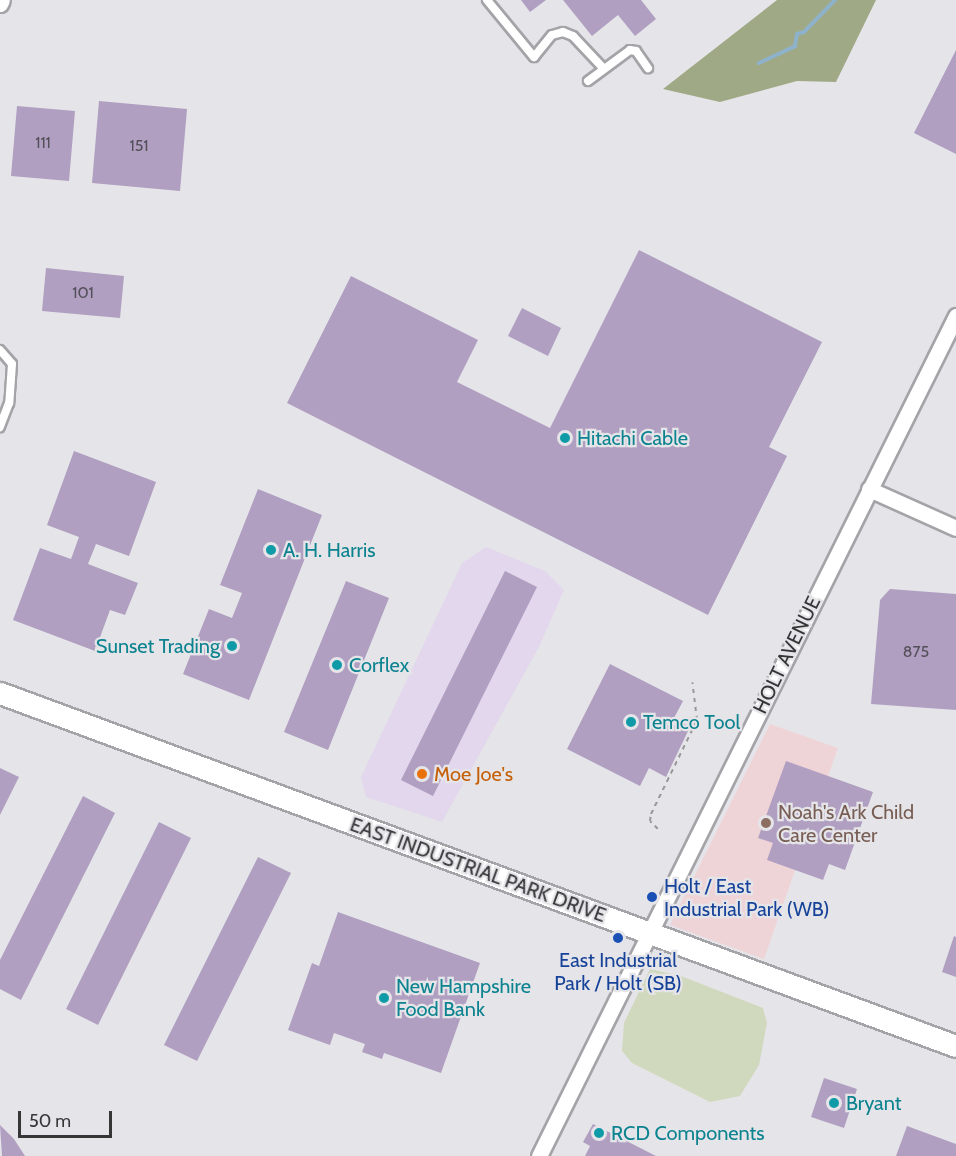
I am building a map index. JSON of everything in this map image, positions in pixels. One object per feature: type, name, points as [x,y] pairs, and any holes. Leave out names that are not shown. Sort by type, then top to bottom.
[{"type":"street","name":"HOLT AVENUE","points":[[539,1156],[956,316]]},
{"type":"street","points":[[869,489],[956,528]]},
{"type":"street","name":"EAST INDUSTRIAL PARK DRIVE","points":[[0,693],[956,1046]]},
{"type":"lane","points":[[487,0],[534,57],[552,35],[563,32],[573,36],[604,69]]},
{"type":"lane","points":[[588,81],[630,50],[636,51],[648,68]]},
{"type":"lane","points":[[0,350],[12,364],[9,403],[0,427]]},
{"type":"path","points":[[658,830],[650,821],[651,814],[697,720],[692,682]]},
{"type":"shaded area","points":[[486,547],[545,571],[564,590],[539,647],[442,822],[366,797],[361,777],[462,563]]},
{"type":"shaded area","name":"Noah's Ark Child Care Center","points":[[770,724],[838,748],[764,959],[670,925]]},
{"type":"green space","points":[[777,0],[876,0],[836,82],[797,81],[720,102],[663,89]]},
{"type":"green space","points":[[650,969],[681,976],[763,1008],[767,1023],[759,1065],[740,1096],[710,1102],[632,1063],[622,1051],[624,1023]]},
{"type":"building","points":[[521,0],[546,0],[530,12]]},
{"type":"building","points":[[563,0],[641,0],[656,19],[635,36],[618,15],[592,36]]},
{"type":"building","points":[[956,50],[956,154],[914,133]]},
{"type":"building","points":[[99,101],[187,109],[180,191],[92,183]]},
{"type":"building","points":[[17,106],[75,111],[69,181],[11,176]]},
{"type":"building","name":"Hitachi Cable","points":[[639,250],[822,342],[769,447],[787,456],[708,615],[287,403],[351,276],[478,340],[457,382],[550,428]]},
{"type":"building","points":[[46,268],[124,276],[120,318],[42,311]]},
{"type":"building","points":[[522,308],[561,328],[548,356],[508,336]]},
{"type":"building","points":[[74,451],[156,482],[129,556],[96,544],[88,564],[138,583],[125,615],[110,610],[95,651],[13,620],[40,548],[71,559],[79,537],[47,525]]},
{"type":"building","points":[[258,489],[322,515],[249,700],[183,674],[209,609],[232,618],[242,593],[220,585]]},
{"type":"building","points":[[505,571],[537,587],[433,796],[401,780]]},
{"type":"building","name":"Corflex","points":[[346,581],[389,598],[328,750],[284,732]]},
{"type":"building","points":[[890,589],[956,594],[956,710],[871,704],[880,600]]},
{"type":"building","name":"Temco Tool","points":[[610,664],[683,701],[674,718],[690,727],[666,777],[649,768],[640,786],[567,749]]},
{"type":"building","points":[[786,761],[873,792],[845,870],[829,864],[823,880],[767,860],[773,843],[758,838]]},
{"type":"building","points":[[0,768],[19,777],[0,815]]},
{"type":"building","points":[[83,796],[115,813],[21,1000],[0,989],[0,960]]},
{"type":"building","points":[[159,822],[191,838],[98,1025],[66,1009]]},
{"type":"building","points":[[258,857],[291,873],[197,1061],[164,1045]]},
{"type":"building","name":"New Hampshire Food Bank","points":[[338,912],[480,963],[441,1073],[384,1053],[382,1059],[362,1052],[365,1044],[334,1033],[330,1045],[288,1030],[312,963],[319,966]]},
{"type":"building","points":[[954,936],[956,937],[956,977],[942,972]]},
{"type":"building","name":"Bryant","points":[[824,1078],[857,1089],[844,1128],[811,1117]]},
{"type":"building","name":"RCD Components","points":[[593,1124],[656,1156],[585,1156],[590,1146],[583,1142]]},
{"type":"building","points":[[0,1125],[14,1139],[25,1156],[2,1156]]},
{"type":"building","points":[[907,1126],[956,1144],[956,1156],[896,1156]]},
{"type":"waterway","points":[[759,63],[795,46],[797,34],[804,32],[835,0]]},
{"type":"place","name":"Hitachi Cable","points":[[565,438]]},
{"type":"place","name":"A. H. Harris","points":[[271,550]]},
{"type":"place","name":"Sunset Trading","points":[[232,646]]},
{"type":"place","name":"Corflex","points":[[337,665]]},
{"type":"place","name":"Temco Tool","points":[[631,722]]},
{"type":"place","name":"Moe Joe's","points":[[422,774]]},
{"type":"place","name":"Noah's Ark Child Care Center","points":[[766,823]]},
{"type":"place","name":"Holt / East Industrial Park (WB)","points":[[652,897]]},
{"type":"place","name":"East Industrial Park / Holt (SB)","points":[[618,938]]},
{"type":"place","name":"New Hampshire Food Bank","points":[[384,998]]},
{"type":"place","name":"Bryant","points":[[834,1103]]},
{"type":"place","name":"RCD Components","points":[[599,1133]]}]
